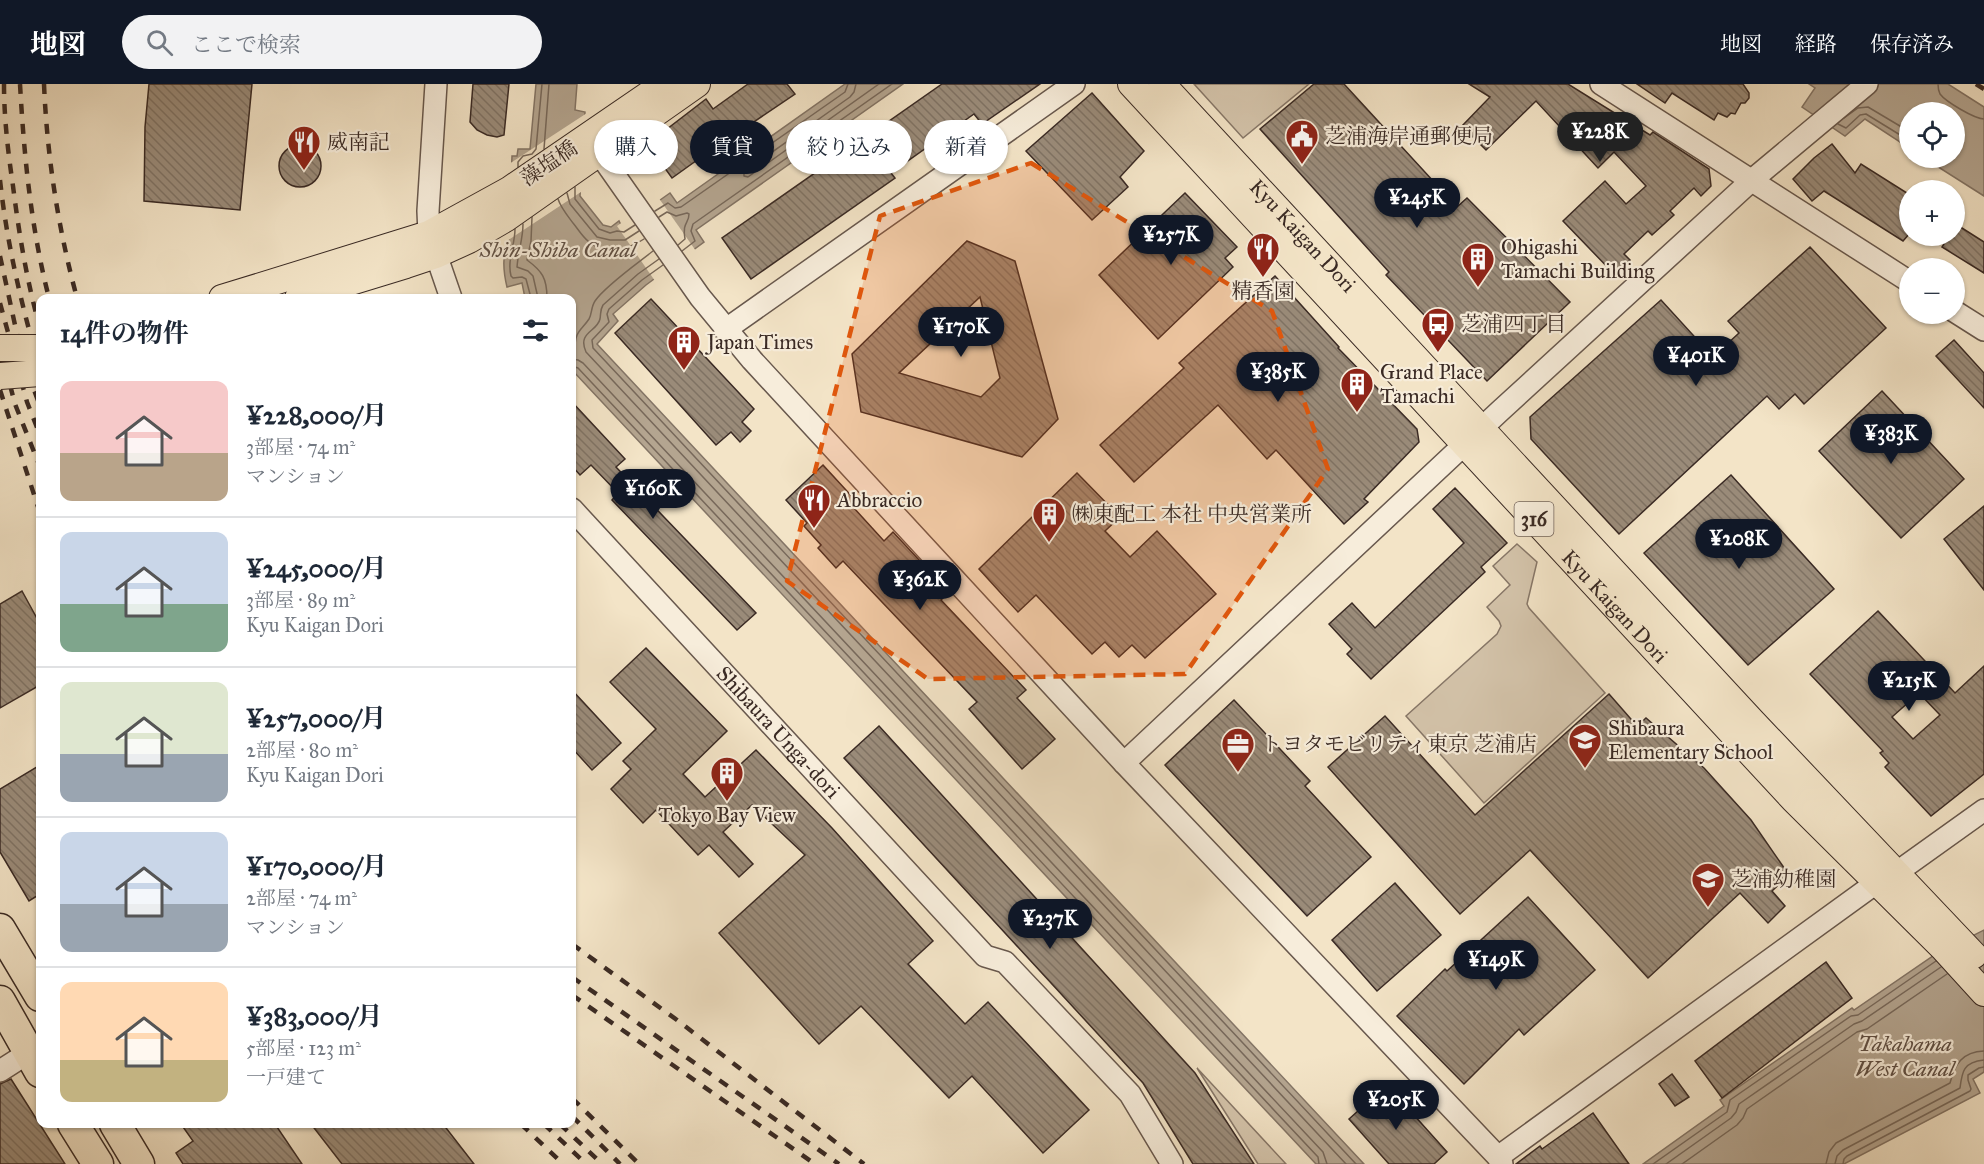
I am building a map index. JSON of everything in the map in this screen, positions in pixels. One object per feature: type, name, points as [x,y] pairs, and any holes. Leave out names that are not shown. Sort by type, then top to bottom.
[{"type":"highway","points":[[0,929],[36,989]]},
{"type":"highway","points":[[0,1001],[33,1048]]},
{"type":"highway","points":[[76,1128],[98,1164]]},
{"type":"highway","points":[[117,1128],[139,1164]]},
{"type":"main road","points":[[591,150],[664,84]]},
{"type":"main road","name":"Kyu Kaigan Dori","points":[[1131,84],[1474,437]]},
{"type":"main road","name":"Kyu Kaigan Dori","points":[[1162,84],[1793,799],[1886,878],[1950,943],[1984,993]]},
{"type":"main road","points":[[591,150],[693,85]]},
{"type":"main road","name":"藻塩橋","points":[[433,244],[509,190],[591,150]]},
{"type":"main road","name":"藻塩橋","points":[[433,244],[469,240],[505,219],[591,150]]},
{"type":"main road","points":[[236,294],[433,244]]},
{"type":"main road","points":[[308,294],[433,244]]},
{"type":"main road","points":[[0,348],[36,348]]},
{"type":"main road","points":[[0,376],[36,373]]},
{"type":"main road","name":"Kyu Kaigan Dori","points":[[1950,943],[1984,966]]},
{"type":"street","points":[[436,84],[428,211],[433,244],[450,294]]},
{"type":"street","points":[[725,330],[1074,84]]},
{"type":"street","points":[[1601,84],[1899,275]]},
{"type":"street","points":[[1124,763],[1752,180],[1867,84]]},
{"type":"street","points":[[591,150],[725,330],[1124,763],[1500,1161],[1886,878],[1984,810]]},
{"type":"street","points":[[1965,318],[1984,330]]},
{"type":"street","name":"Shibaura Unga-dori","points":[[576,513],[985,956],[1005,962],[1130,1094],[1173,1164]]},
{"type":"street","points":[[0,1071],[33,1048]]},
{"type":"highlighted area","points":[[1031,163],[1272,311],[1328,469],[1185,674],[928,679],[787,581],[880,216]]},
{"type":"shaded area","points":[[1194,84],[1309,84],[1243,138]]},
{"type":"shaded area","points":[[1517,544],[1537,562],[1527,604],[1529,608],[1605,693],[1484,803],[1406,716],[1497,634],[1501,626],[1487,607],[1510,585],[1493,566]]},
{"type":"shaded area","points":[[1197,1068],[1286,1164],[1258,1164]]},
{"type":"water","name":"Shin-Shiba Canal","points":[[536,84],[577,84],[575,110],[585,112],[580,196],[603,225],[611,227],[619,221],[622,227],[670,193],[677,203],[718,174],[774,174],[774,134],[786,126],[786,167],[696,230],[704,242],[646,285],[613,314],[618,321],[597,344],[1364,1164],[1316,1164],[576,374],[576,294],[524,294],[522,283],[507,287],[504,263],[509,239],[512,156],[517,156],[518,149],[530,149]]},
{"type":"water","name":"Shin-Shiba Canal","points":[[845,84],[903,84],[852,120],[794,120]]},
{"type":"water","points":[[1809,84],[1948,84],[1984,107],[1984,196],[1965,184],[1965,180],[1959,180],[1940,168],[1965,168],[1965,102],[1899,102],[1899,141],[1865,119],[1845,136],[1802,107],[1815,88]]},
{"type":"water","name":"Takahama West Canal","points":[[1984,930],[1984,1072],[1973,1079],[1980,1093],[1844,1164],[1643,1164],[1724,1106],[1720,1100],[1852,1008],[1854,1010],[1933,956]]},
{"type":"pier","points":[[587,113],[584,190],[504,243],[509,164]]},
{"type":"pier","points":[[658,197],[696,251],[655,281],[617,226]]},
{"type":"building","points":[[149,84],[252,84],[240,210],[144,201],[145,127]]},
{"type":"building","points":[[473,84],[509,84],[504,135],[497,137],[487,135],[477,130],[470,122]]},
{"type":"building","points":[[748,84],[787,84],[795,94],[757,120],[690,120],[690,165],[678,174],[678,121],[706,99],[713,109]]},
{"type":"building","points":[[942,84],[1040,84],[988,120],[979,120],[974,114],[966,120],[924,120],[924,150],[912,158],[912,120],[891,120]]},
{"type":"building","points":[[1314,84],[1344,84],[1457,207],[1467,198],[1570,302],[1487,381],[1386,275],[1389,272],[1260,129]]},
{"type":"building","points":[[1469,84],[1568,84],[1650,135],[1653,132],[1709,169],[1711,186],[1701,196],[1694,188],[1670,211],[1674,215],[1652,235],[1648,231],[1624,254],[1630,260],[1615,275],[1563,221],[1605,181],[1626,204],[1646,186],[1614,152],[1598,168],[1536,101],[1486,150],[1462,126],[1490,97]]},
{"type":"building","points":[[1637,84],[1743,84],[1749,93],[1749,98],[1745,103],[1741,103],[1735,114],[1731,113],[1727,117],[1718,113],[1714,120],[1672,93],[1665,103]]},
{"type":"building","points":[[1092,93],[1144,151],[1120,177],[1128,187],[1092,220],[1026,151]]},
{"type":"building","points":[[1832,144],[1855,173],[1861,164],[1899,188],[1899,238],[1824,191],[1812,201],[1793,179]]},
{"type":"building","points":[[300,145],[315,151],[321,166],[315,181],[300,187],[285,181],[279,166],[285,151]]},
{"type":"building","points":[[813,174],[892,174],[895,178],[751,279],[722,238]]},
{"type":"building","points":[[1185,193],[1237,247],[1225,258],[1233,267],[1158,339],[1099,275]]},
{"type":"building","points":[[1965,230],[1984,242],[1984,273],[1965,261],[1965,258],[1960,258],[1942,247],[1965,246]]},
{"type":"building","points":[[967,241],[1015,261],[1058,419],[1022,457],[861,412],[852,354]],"holes":[[[980,297],[1000,378],[981,397],[899,373]]]},
{"type":"building","points":[[1810,247],[1886,328],[1804,404],[1795,394],[1779,409],[1767,396],[1619,534],[1531,439],[1530,417],[1661,300],[1713,357],[1739,333],[1728,321]]},
{"type":"building","points":[[1275,276],[1338,348],[1417,429],[1419,442],[1364,499],[1368,502],[1344,524],[1276,450],[1267,459],[1218,405],[1134,482],[1100,445],[1184,368],[1179,363]]},
{"type":"building","name":"Japan Times","points":[[651,299],[754,409],[742,422],[751,431],[740,442],[731,432],[716,445],[615,333]]},
{"type":"building","points":[[1954,340],[1984,373],[1984,408],[1936,356]]},
{"type":"building","points":[[1882,391],[1964,479],[1901,538],[1819,451]]},
{"type":"building","points":[[576,406],[625,459],[616,467],[756,613],[737,630],[612,500],[618,493],[591,465],[580,475],[576,470]]},
{"type":"building","points":[[823,465],[857,502],[853,507],[884,541],[893,532],[949,592],[941,600],[1026,690],[1017,698],[1055,739],[1022,769],[969,709],[977,702],[843,561],[836,568],[818,548],[821,545],[804,526],[807,523],[786,500]]},
{"type":"building","points":[[1077,473],[1120,517],[1105,531],[1130,557],[1157,531],[1216,594],[1145,658],[1132,645],[1119,657],[1105,642],[1092,654],[1036,595],[1018,612],[979,569]]},
{"type":"building","points":[[1731,475],[1834,589],[1748,665],[1644,553]]},
{"type":"building","points":[[1455,488],[1507,543],[1481,567],[1485,572],[1371,679],[1347,654],[1352,649],[1329,624],[1352,603],[1375,628],[1464,543],[1433,509]]},
{"type":"building","points":[[1984,506],[1984,590],[1944,539]]},
{"type":"building","points":[[22,591],[36,617],[36,687],[0,708],[0,604]]},
{"type":"building","points":[[1878,611],[1955,693],[1984,666],[1984,774],[1931,816],[1885,767],[1889,763],[1880,753],[1883,751],[1810,674]],"holes":[[[1919,693],[1940,715],[1913,739],[1892,717]]]},
{"type":"building","points":[[646,648],[727,731],[683,774],[705,797],[756,750],[832,828],[933,941],[908,964],[965,1024],[988,1002],[1089,1110],[1043,1153],[972,1076],[949,1098],[861,1006],[819,1044],[719,933],[805,855],[752,805],[723,832],[753,864],[739,877],[709,845],[698,855],[656,810],[643,823],[611,789],[631,769],[623,761],[656,729],[610,682]]},
{"type":"building","points":[[576,694],[621,743],[592,770],[576,752]]},
{"type":"building","points":[[1609,694],[1637,726],[1646,718],[1704,768],[1751,820],[1789,875],[1772,891],[1785,906],[1768,923],[1740,893],[1648,978],[1530,850],[1460,914],[1328,767],[1385,716],[1475,815]]},
{"type":"building","points":[[1234,700],[1310,781],[1305,786],[1371,857],[1307,916],[1165,765]]},
{"type":"building","points":[[879,726],[1195,1073],[1254,1164],[1193,1164],[1143,1083],[844,758]]},
{"type":"building","points":[[36,767],[36,897],[29,901],[0,852],[0,789]]},
{"type":"building","points":[[1395,883],[1441,935],[1377,991],[1332,940]]},
{"type":"building","points":[[1528,897],[1595,970],[1524,1035],[1519,1029],[1464,1084],[1397,1016],[1445,969],[1447,971]]},
{"type":"building","points":[[1826,962],[1852,998],[1722,1098],[1695,1061]]},
{"type":"building","points":[[1672,1074],[1689,1097],[1675,1106],[1659,1084]]},
{"type":"building","points":[[11,1079],[36,1118],[36,1128],[42,1128],[65,1164],[0,1164],[0,1084]]},
{"type":"building","points":[[1387,1085],[1447,1152],[1434,1164],[1389,1164],[1349,1119]]},
{"type":"building","points":[[1593,1113],[1629,1164],[1516,1164],[1540,1146],[1542,1149]]},
{"type":"building","points":[[184,1128],[278,1128],[302,1164],[183,1164],[176,1153],[193,1141]]},
{"type":"building","points":[[314,1128],[446,1128],[474,1164],[342,1164]]},
{"type":"railway","points":[[4,84],[7,135],[18,222],[36,312]]},
{"type":"railway","points":[[20,84],[29,192],[37,245],[48,294]]},
{"type":"railway","points":[[44,84],[54,192],[76,294]]},
{"type":"railway","points":[[1976,84],[1984,89]]},
{"type":"railway","points":[[0,180],[16,276],[36,355]]},
{"type":"railway","points":[[0,256],[22,357],[36,395]]},
{"type":"railway","points":[[0,303],[27,402],[36,425]]},
{"type":"railway","points":[[0,347],[15,404],[36,457]]},
{"type":"railway","points":[[0,390],[36,501]]},
{"type":"railway","points":[[576,947],[677,1020],[864,1164]]},
{"type":"railway","points":[[576,980],[839,1164]]},
{"type":"railway","points":[[576,998],[815,1164]]},
{"type":"railway","points":[[576,1102],[639,1164]]},
{"type":"railway","points":[[576,1120],[620,1164]]},
{"type":"railway","points":[[525,1128],[563,1164]]},
{"type":"railway","points":[[548,1128],[586,1164]]},
{"type":"railway","points":[[564,1128],[602,1164]]},
{"type":"place","name":"芝浦海岸通郵便局","points":[[1302,165]]},
{"type":"place","name":"威南記","points":[[304,171]]},
{"type":"place","name":"精香園","points":[[1263,278]]},
{"type":"place","name":"Ohigashi Tamachi Building","points":[[1478,288]]},
{"type":"place","name":"芝浦四丁目","points":[[1438,353]]},
{"type":"place","name":"Japan Times","points":[[684,371]]},
{"type":"place","name":"Grand Place Tamachi","points":[[1357,413]]},
{"type":"place","name":"Abbraccio","points":[[814,529]]},
{"type":"place","name":"㈱東配工 本社 中央営業所","points":[[1049,543]]},
{"type":"place","name":"Shibaura Elementary School","points":[[1585,769]]},
{"type":"place","name":"トヨタモビリティ東京 芝浦店","points":[[1238,773]]},
{"type":"place","name":"Tokyo Bay View","points":[[727,802]]},
{"type":"place","name":"芝浦幼稚園","points":[[1708,908]]}]
